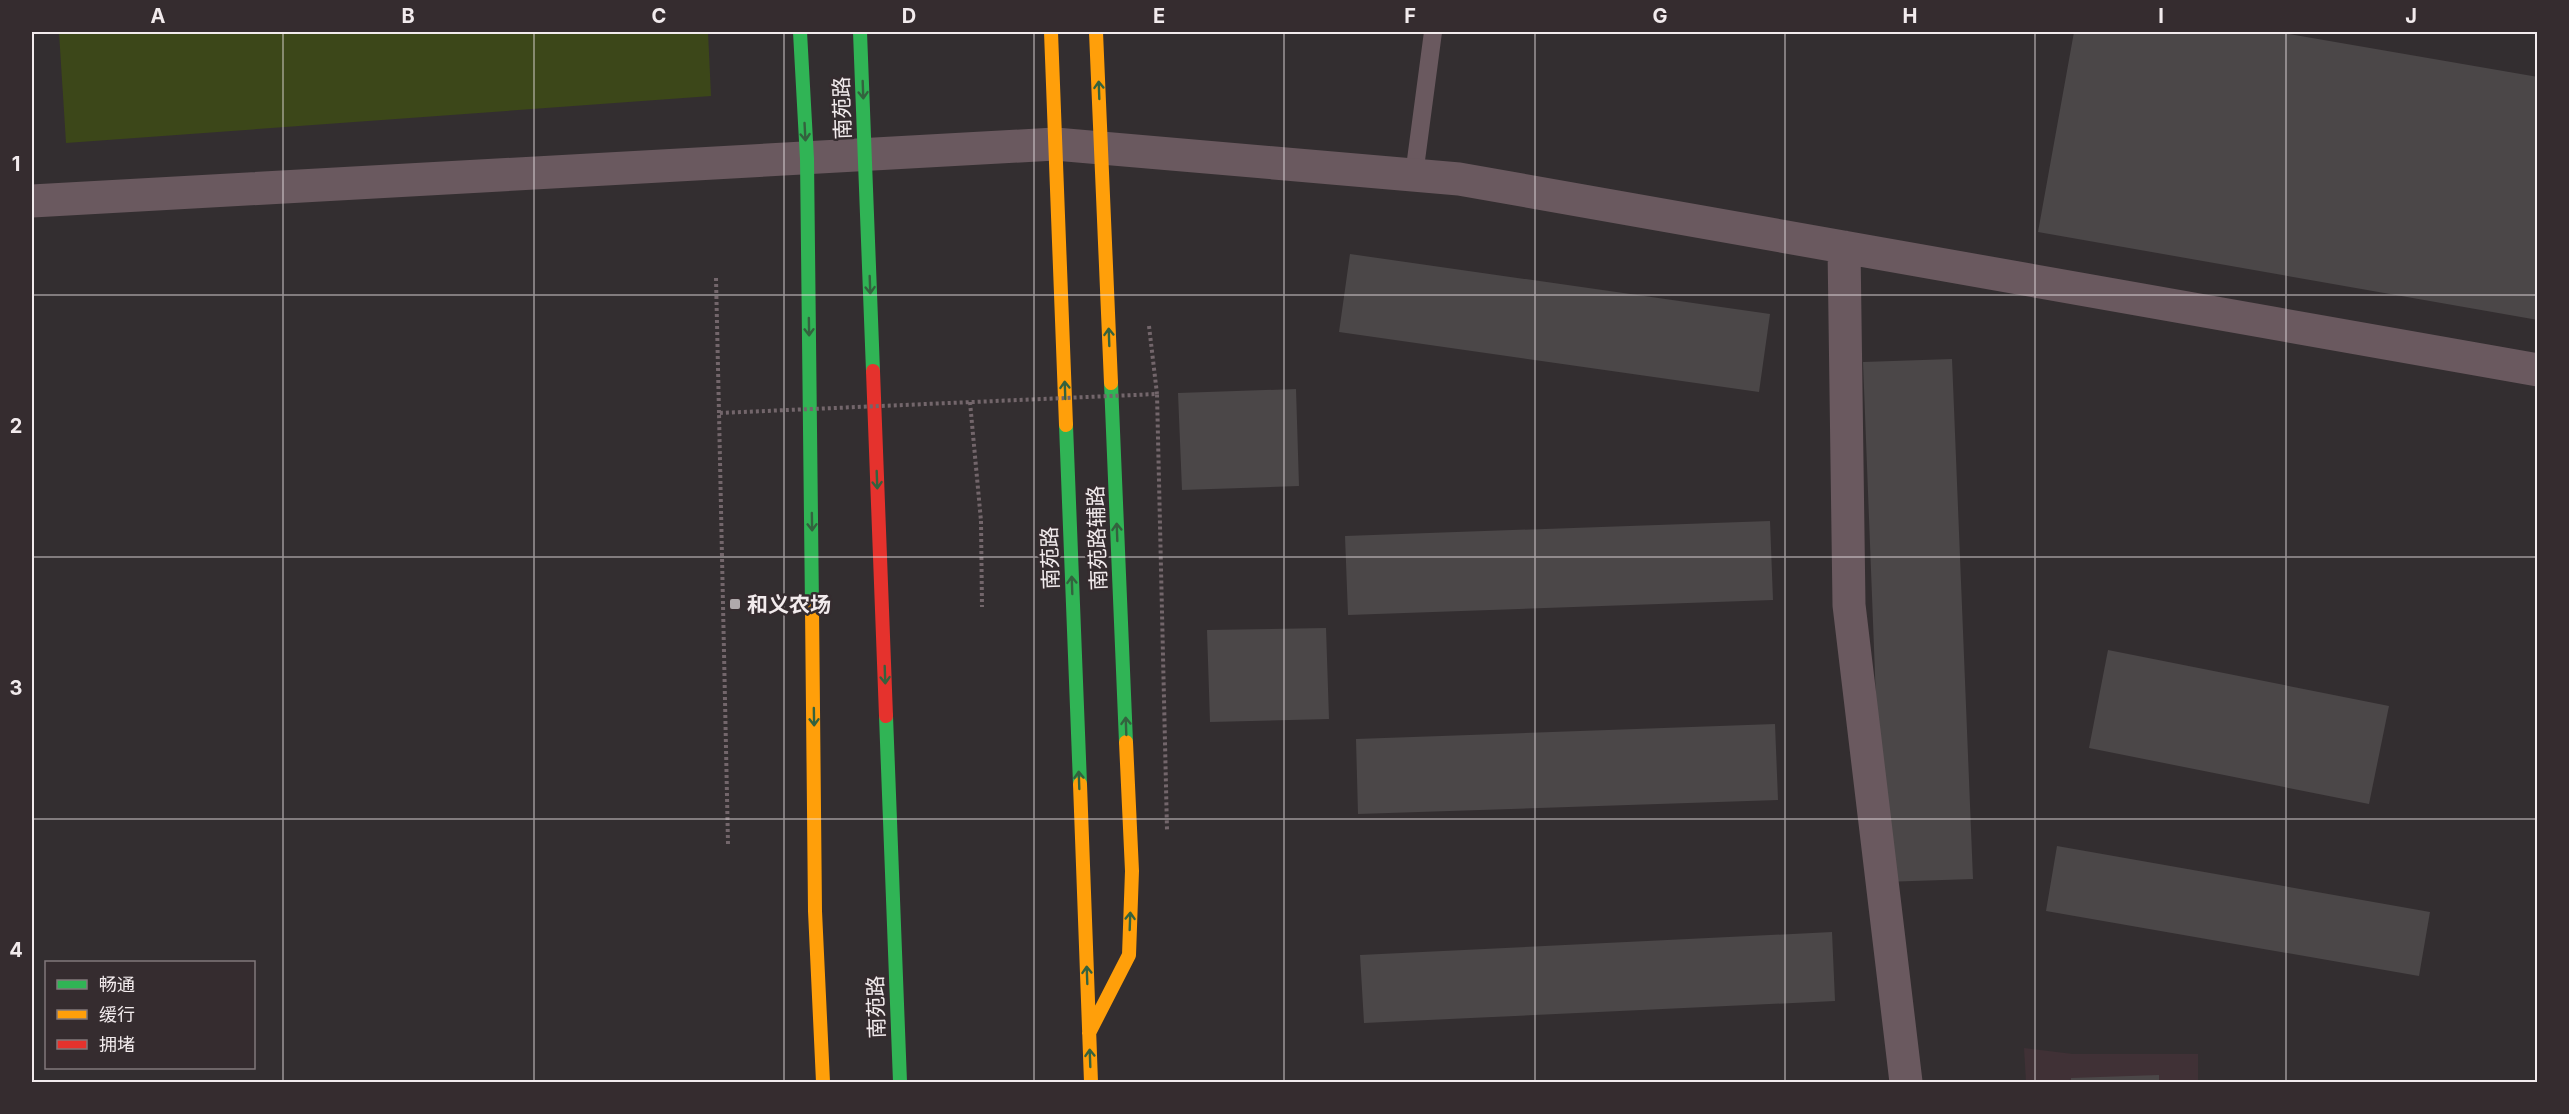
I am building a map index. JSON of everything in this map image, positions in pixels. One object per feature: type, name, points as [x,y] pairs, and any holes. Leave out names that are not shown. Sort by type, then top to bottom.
[{"type":"main road","name":"南苑路","points":[[800,32],[807,159],[815,910],[823,1083]]},
{"type":"main road","name":"南苑路","points":[[860,32],[900,1083]]},
{"type":"main road","name":"南苑路","points":[[1051,32],[1091,1083]]},
{"type":"main road","name":"南苑路辅路","points":[[1089,1033],[1129,954],[1132,871],[1096,32]]},
{"type":"street","points":[[32,201],[1055,144],[1470,182],[2538,370]]},
{"type":"street","points":[[1844,247],[1850,605],[1906,1083]]},
{"type":"lane","points":[[1414,176],[1432,32]]},
{"type":"path","points":[[716,278],[728,843]]},
{"type":"path","points":[[1148,316],[1157,394],[1167,830]]},
{"type":"path","points":[[719,413],[1157,394]]},
{"type":"path","points":[[970,402],[981,521],[982,607]]},
{"type":"shaded area","points":[[2024,1048],[2073,1054],[2198,1054],[2198,1082],[2026,1082]]},
{"type":"green space","points":[[59,32],[708,32],[711,96],[66,143]]},
{"type":"building","points":[[2074,32],[2278,32],[2538,77],[2538,320],[2038,232]]},
{"type":"building","points":[[1350,254],[1770,314],[1759,392],[1339,332]]},
{"type":"building","points":[[1952,359],[1973,879],[1883,882],[1863,362]]},
{"type":"building","points":[[1296,389],[1299,486],[1182,490],[1178,393]]},
{"type":"building","points":[[1770,521],[1773,600],[1348,615],[1345,536]]},
{"type":"building","points":[[1326,628],[1329,719],[1210,722],[1207,630]]},
{"type":"building","points":[[2108,650],[2389,706],[2369,804],[2089,748]]},
{"type":"building","points":[[1775,724],[1778,800],[1358,814],[1356,739]]},
{"type":"building","points":[[2057,846],[2430,912],[2419,976],[2046,911]]},
{"type":"building","points":[[1832,932],[1835,1001],[1364,1023],[1360,955]]},
{"type":"building","points":[[2159,1075],[2159,1082],[2071,1082],[2071,1078]]},
{"type":"traffic: fast","points":[[800,32],[807,159],[812,608]]},
{"type":"traffic: fast","points":[[860,32],[873,371]]},
{"type":"traffic: fast","points":[[1111,383],[1126,742]]},
{"type":"traffic: fast","points":[[1066,425],[1080,784]]},
{"type":"traffic: fast","points":[[886,716],[900,1082]]},
{"type":"traffic: slow","points":[[1051,32],[1066,425]]},
{"type":"traffic: slow","points":[[1096,32],[1111,383]]},
{"type":"traffic: slow","points":[[812,608],[815,911],[823,1082]]},
{"type":"traffic: slow","points":[[1089,1033],[1129,955],[1132,871],[1126,742]]},
{"type":"traffic: slow","points":[[1080,784],[1091,1082]]},
{"type":"traffic: jam","points":[[873,371],[886,716]]},
{"type":"place","name":"和义农场","points":[[735,604]]}]
